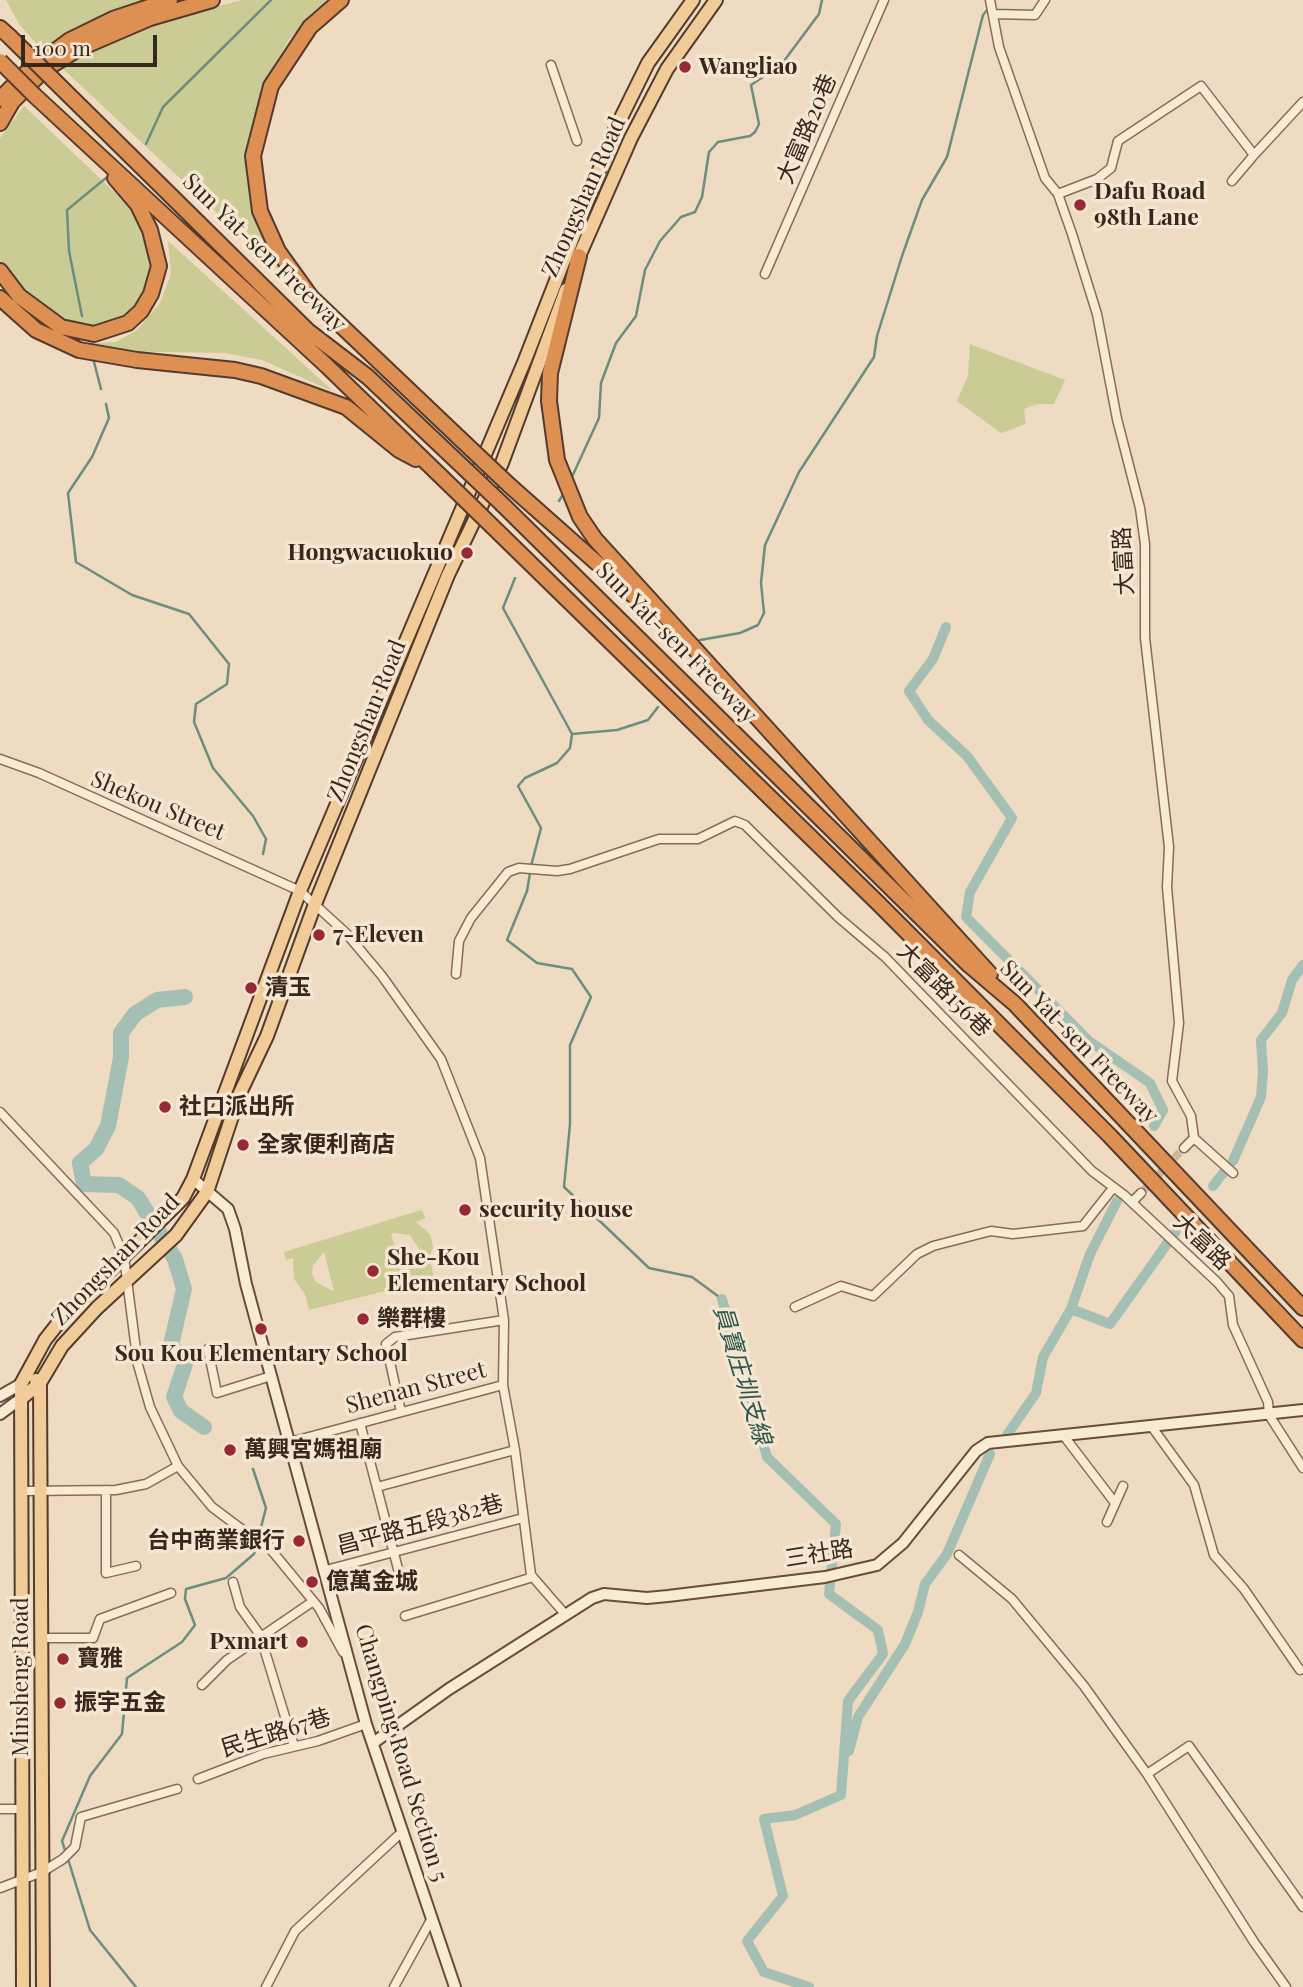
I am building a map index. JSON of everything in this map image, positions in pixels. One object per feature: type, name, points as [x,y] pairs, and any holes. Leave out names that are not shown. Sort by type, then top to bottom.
[{"type":"highway","points":[[0,99],[28,71],[70,40],[113,19],[170,0]]},
{"type":"highway","points":[[0,122],[12,102],[44,70],[78,49],[150,18],[212,0]]},
{"type":"highway","points":[[341,0],[310,27],[271,86],[253,156],[260,212],[278,251],[311,297],[509,485],[701,655]]},
{"type":"highway","name":"Sun Yat-sen Freeway","points":[[5,32],[308,331],[368,377],[502,504],[969,965],[1015,1004],[1303,1308]]},
{"type":"highway","name":"Sun Yat-sen Freeway","points":[[0,61],[328,367],[879,904],[1110,1136],[1303,1340]]},
{"type":"highway","points":[[0,271],[19,296],[41,314],[72,331],[94,334],[128,323],[141,311],[151,294],[159,266],[150,230],[138,205],[34,94]]},
{"type":"highway","points":[[579,256],[550,373],[550,414],[557,460],[580,517],[595,539],[974,954],[1015,1004]]},
{"type":"highway","points":[[0,298],[36,330],[79,349],[137,360],[235,370],[261,376],[346,407],[398,450],[430,467]]},
{"type":"main road","name":"Zhongshan Road","points":[[693,0],[648,63],[614,132],[525,360],[300,891],[193,1179],[183,1198],[63,1317],[45,1340],[24,1384],[40,1383],[62,1346],[97,1308],[166,1245],[207,1192],[239,1095],[267,1036],[315,904],[448,575],[502,463],[579,256],[631,138],[667,69],[716,0]]},
{"type":"main road","points":[[24,1384],[40,1383]]},
{"type":"main road","name":"Minsheng Road","points":[[40,1383],[43,1987]]},
{"type":"main road","name":"Minsheng Road","points":[[23,1987],[24,1384]]},
{"type":"street","name":"大富路20巷","points":[[765,274],[884,0]]},
{"type":"street","name":"大富路","points":[[990,0],[999,47],[1045,178],[1058,194],[1097,314],[1145,544],[1145,638],[1169,847],[1167,887],[1179,1023],[1172,1082],[1191,1116],[1194,1138]]},
{"type":"street","points":[[994,14],[1035,15],[1045,0]]},
{"type":"street","points":[[551,65],[577,141]]},
{"type":"street","points":[[1058,194],[1097,179],[1111,167],[1118,141],[1201,86],[1254,155]]},
{"type":"street","points":[[1231,181],[1303,102]]},
{"type":"street","name":"Shekou Street","points":[[0,759],[39,773],[300,891]]},
{"type":"street","name":"大富路156巷","points":[[456,974],[459,941],[471,918],[508,872],[519,868],[557,871],[570,869],[659,839],[698,839],[735,821],[745,825],[838,917],[885,957],[1091,1171],[1113,1188]]},
{"type":"street","name":"Shenan Street","points":[[290,1442],[503,1385],[504,1320],[480,1158],[441,1059],[382,976],[346,933],[300,891]]},
{"type":"street","points":[[0,1112],[114,1233],[124,1257],[144,1386],[150,1407],[178,1466],[212,1507],[248,1534],[263,1540],[319,1608],[350,1665]]},
{"type":"street","points":[[1184,1148],[1194,1138],[1233,1173]]},
{"type":"street","name":"Changping Road Section 5","points":[[193,1179],[228,1209],[366,1724],[456,1987]]},
{"type":"street","name":"大富路","points":[[1113,1188],[1132,1202],[1228,1296],[1233,1325],[1268,1402],[1269,1415],[1303,1468]]},
{"type":"street","points":[[794,1307],[833,1287],[841,1286],[873,1296],[917,1254],[933,1246],[991,1231],[1013,1234],[1083,1226],[1113,1188]]},
{"type":"street","points":[[1132,1202],[1141,1193]]},
{"type":"street","points":[[401,1412],[386,1344],[395,1337],[504,1320]]},
{"type":"street","points":[[208,1349],[217,1393],[271,1376]]},
{"type":"street","name":"Zhongshan Road","points":[[0,1396],[24,1384]]},
{"type":"street","name":"Zhongshan Road","points":[[0,1414],[24,1384]]},
{"type":"street","points":[[503,1385],[533,1577],[564,1613]]},
{"type":"street","name":"三社路","points":[[373,1743],[564,1613],[604,1594],[647,1598],[668,1596],[825,1577],[877,1565],[904,1543],[976,1451],[988,1443],[1303,1410]]},
{"type":"street","points":[[360,1423],[403,1588]]},
{"type":"street","points":[[1152,1427],[1194,1485],[1214,1555],[1244,1589],[1300,1670]]},
{"type":"street","points":[[1064,1436],[1115,1503]]},
{"type":"street","points":[[377,1487],[515,1450]]},
{"type":"street","points":[[23,1492],[106,1490],[146,1484],[178,1466]]},
{"type":"street","points":[[1107,1522],[1123,1486]]},
{"type":"street","points":[[106,1490],[106,1573],[136,1566]]},
{"type":"street","name":"昌平路五段382巷","points":[[326,1570],[523,1518]]},
{"type":"street","points":[[959,1555],[1012,1599],[1084,1686],[1147,1774],[1254,1942],[1286,1987]]},
{"type":"street","points":[[405,1616],[533,1577]]},
{"type":"street","points":[[233,1582],[240,1607],[260,1635],[294,1746]]},
{"type":"street","points":[[41,1638],[93,1638],[100,1619],[171,1593]]},
{"type":"street","points":[[202,1685],[260,1635],[312,1602]]},
{"type":"street","name":"民生路67巷","points":[[198,1779],[263,1754],[366,1724]]},
{"type":"street","points":[[1147,1774],[1189,1746],[1303,1908]]},
{"type":"street","points":[[0,1888],[42,1872],[63,1859],[75,1847],[81,1817],[177,1789]]},
{"type":"street","points":[[0,1810],[23,1809]]},
{"type":"street","points":[[266,1987],[295,1931],[403,1831]]},
{"type":"street","points":[[394,1987],[431,1920]]},
{"type":"green space","points":[[6,0],[154,0],[78,30],[43,51],[19,24]]},
{"type":"green space","points":[[242,0],[327,0],[288,41],[272,69],[252,131],[248,162],[251,201],[262,234],[291,282],[63,69],[100,46],[154,23]]},
{"type":"green space","points":[[24,106],[129,206],[148,236],[152,255],[142,298],[121,318],[96,327],[71,326],[27,296],[0,261],[0,138]]},
{"type":"green space","points":[[168,241],[332,391],[262,360],[225,353],[106,351],[77,344],[116,342],[137,330],[160,303],[171,274]]},
{"type":"green space","points":[[970,344],[1065,380],[1054,404],[1037,404],[1024,409],[1026,424],[1001,433],[957,401],[968,376]]},
{"type":"green space","points":[[421,1210],[426,1218],[416,1222],[430,1234],[433,1247],[428,1263],[431,1264],[434,1279],[309,1310],[305,1294],[294,1279],[293,1258],[286,1260],[284,1252]],"holes":[[[391,1234],[410,1235],[419,1249],[419,1259],[413,1267],[402,1273]],[[324,1252],[334,1291],[316,1282],[312,1274],[313,1265]]]},
{"type":"waterway","points":[[146,144],[163,107],[271,0]]},
{"type":"waterway","points":[[571,479],[599,418],[601,383],[616,343],[636,316],[645,270],[660,241],[681,217],[695,212],[702,197],[709,152],[718,142],[750,136],[755,132],[759,124],[751,85],[781,65],[819,14],[822,0]]},
{"type":"waterway","points":[[700,640],[740,633],[758,625],[764,613],[761,583],[765,545],[799,472],[874,357],[877,336],[922,200],[947,157],[983,15],[988,9]]},
{"type":"waterway","points":[[82,316],[69,251],[67,210],[106,178]]},
{"type":"waterway","points":[[93,358],[101,389]]},
{"type":"waterway","points":[[106,404],[109,418],[92,457],[68,493],[76,562],[132,595],[189,614],[229,664],[227,684],[196,704],[194,722],[213,768],[253,816],[266,839],[263,854]]},
{"type":"waterway","points":[[559,501],[565,491]]},
{"type":"waterway","name":"員寶庄圳支線","points":[[515,578],[503,608],[572,734],[570,748],[557,763],[525,778],[518,786],[541,828],[531,866]]},
{"type":"waterway","points":[[946,627],[933,659],[909,691],[928,720],[967,756],[1012,818],[970,892],[966,917],[1089,1041],[1150,1083],[1163,1110],[1154,1126]]},
{"type":"waterway","points":[[572,734],[617,730],[648,720],[658,707]]},
{"type":"waterway","name":"員寶庄圳支線","points":[[530,873],[527,891],[507,940],[537,963],[572,969],[591,997],[570,1045],[570,1124],[564,1187],[649,1268],[692,1277],[722,1299]]},
{"type":"waterway","points":[[1233,1161],[1261,1097],[1261,1040],[1282,1013],[1292,980],[1303,965]]},
{"type":"waterway","points":[[185,997],[157,1000],[135,1014],[121,1033],[121,1057],[108,1126],[96,1149],[80,1163],[84,1184],[119,1185],[138,1198],[175,1259],[184,1289],[171,1345],[185,1364],[174,1397],[181,1411],[204,1427]]},
{"type":"waterway","points":[[1213,1186],[1224,1172]]},
{"type":"waterway","points":[[1007,1435],[1036,1393],[1043,1357],[1071,1309],[1090,1254],[1117,1201]]},
{"type":"waterway","points":[[1071,1309],[1110,1324],[1176,1231]]},
{"type":"waterway","name":"員寶庄圳支線","points":[[722,1299],[767,1457],[836,1524],[829,1594],[878,1630],[883,1654],[848,1701],[841,1795],[795,1815],[764,1819],[783,1896],[747,1941],[764,1972],[809,1987]]},
{"type":"waterway","points":[[849,1751],[858,1717],[905,1644],[918,1612],[925,1584],[947,1554],[990,1454]]},
{"type":"waterway","points":[[66,1853],[62,1841],[90,1776],[122,1734],[127,1678],[182,1642],[195,1625],[185,1599],[186,1589],[226,1578],[254,1554],[266,1508],[253,1469]]},
{"type":"waterway","points":[[68,1859],[90,1930],[136,1987]]},
{"type":"tunnel","points":[[1141,1193],[1184,1148]]},
{"type":"place","name":"Wangliao","points":[[685,67]]},
{"type":"place","name":"Dafu Road 98th Lane","points":[[1080,205]]},
{"type":"place","name":"Hongwacuokuo","points":[[467,553]]},
{"type":"place","name":"7-Eleven","points":[[319,935]]},
{"type":"place","name":"清玉","points":[[251,988]]},
{"type":"place","name":"社口派出所","points":[[165,1107]]},
{"type":"place","name":"全家便利商店","points":[[243,1145]]},
{"type":"place","name":"security house","points":[[465,1210]]},
{"type":"place","name":"She-Kou Elementary School","points":[[373,1271]]},
{"type":"place","name":"樂群樓","points":[[363,1319]]},
{"type":"place","name":"Sou Kou Elementary School","points":[[261,1329]]},
{"type":"place","name":"萬興宮媽祖廟","points":[[230,1450]]},
{"type":"place","name":"台中商業銀行","points":[[299,1541]]},
{"type":"place","name":"億萬金城","points":[[312,1582]]},
{"type":"place","name":"Pxmart","points":[[302,1642]]},
{"type":"place","name":"寶雅","points":[[63,1659]]},
{"type":"place","name":"振宇五金","points":[[60,1703]]}]
